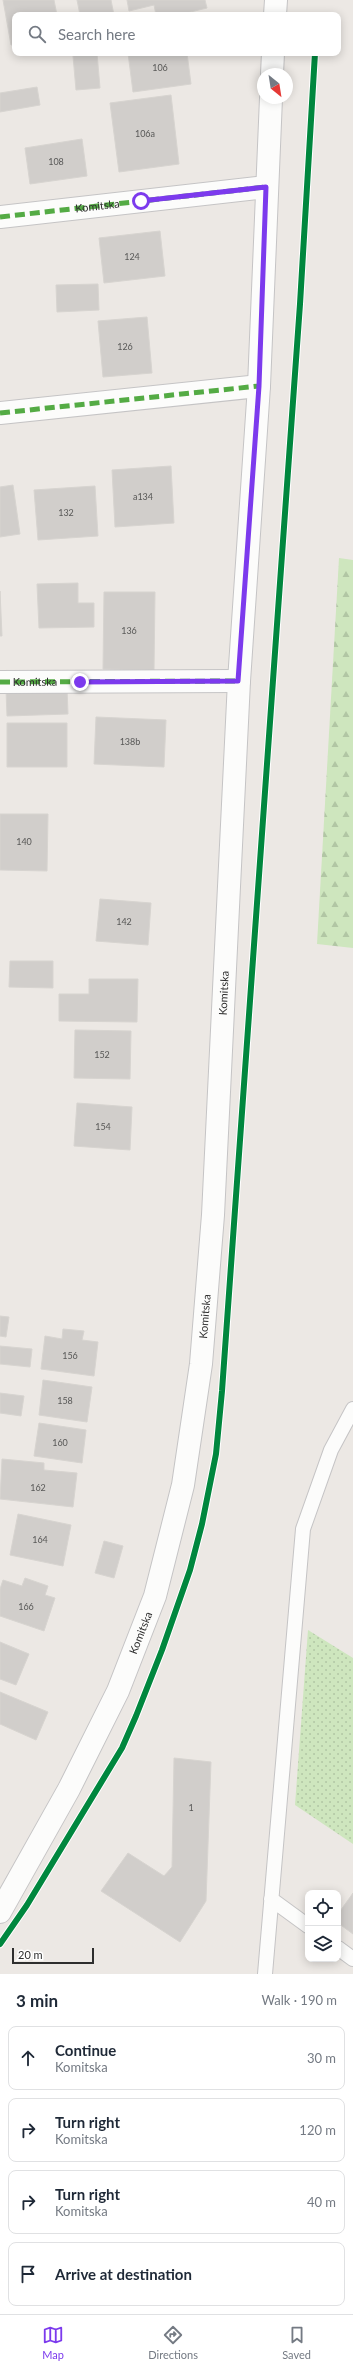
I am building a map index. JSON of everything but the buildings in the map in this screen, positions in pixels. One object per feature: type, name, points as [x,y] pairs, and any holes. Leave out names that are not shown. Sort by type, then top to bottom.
[{"type":"main road","points":[[275,12],[276,0]]},
{"type":"main road","points":[[272,68],[273,56]]},
{"type":"main road","name":"Komitska","points":[[0,1912],[69,1789],[118,1691],[155,1596],[183,1484],[201,1364],[213,1215],[238,681],[259,386],[266,187],[271,104]]},
{"type":"main road","name":"Komitska","points":[[0,217],[266,187]]},
{"type":"main road","points":[[0,413],[259,386]]},
{"type":"main road","name":"Komitska","points":[[0,682],[238,681]]},
{"type":"lane","points":[[265,1974],[270,1899],[303,1529],[331,1450],[353,1409]]},
{"type":"lane","points":[[270,1899],[305,1924]]},
{"type":"lane","points":[[341,1950],[353,1959]]},
{"type":"green space","points":[[339,558],[353,560],[353,948],[317,944]]},
{"type":"green space","points":[[308,1630],[353,1658],[353,1844],[295,1805]]},
{"type":"marked path","points":[[0,217],[266,187]]},
{"type":"marked path","points":[[0,413],[259,386]]},
{"type":"marked path","points":[[0,682],[239,681]]},
{"type":"cycle path","points":[[0,1944],[27,1905],[122,1748],[162,1650],[190,1570],[202,1524],[216,1454],[222,1391],[300,304],[315,56]]},
{"type":"route","points":[[80,682],[238,681],[259,386],[266,187],[141,201]]}]
